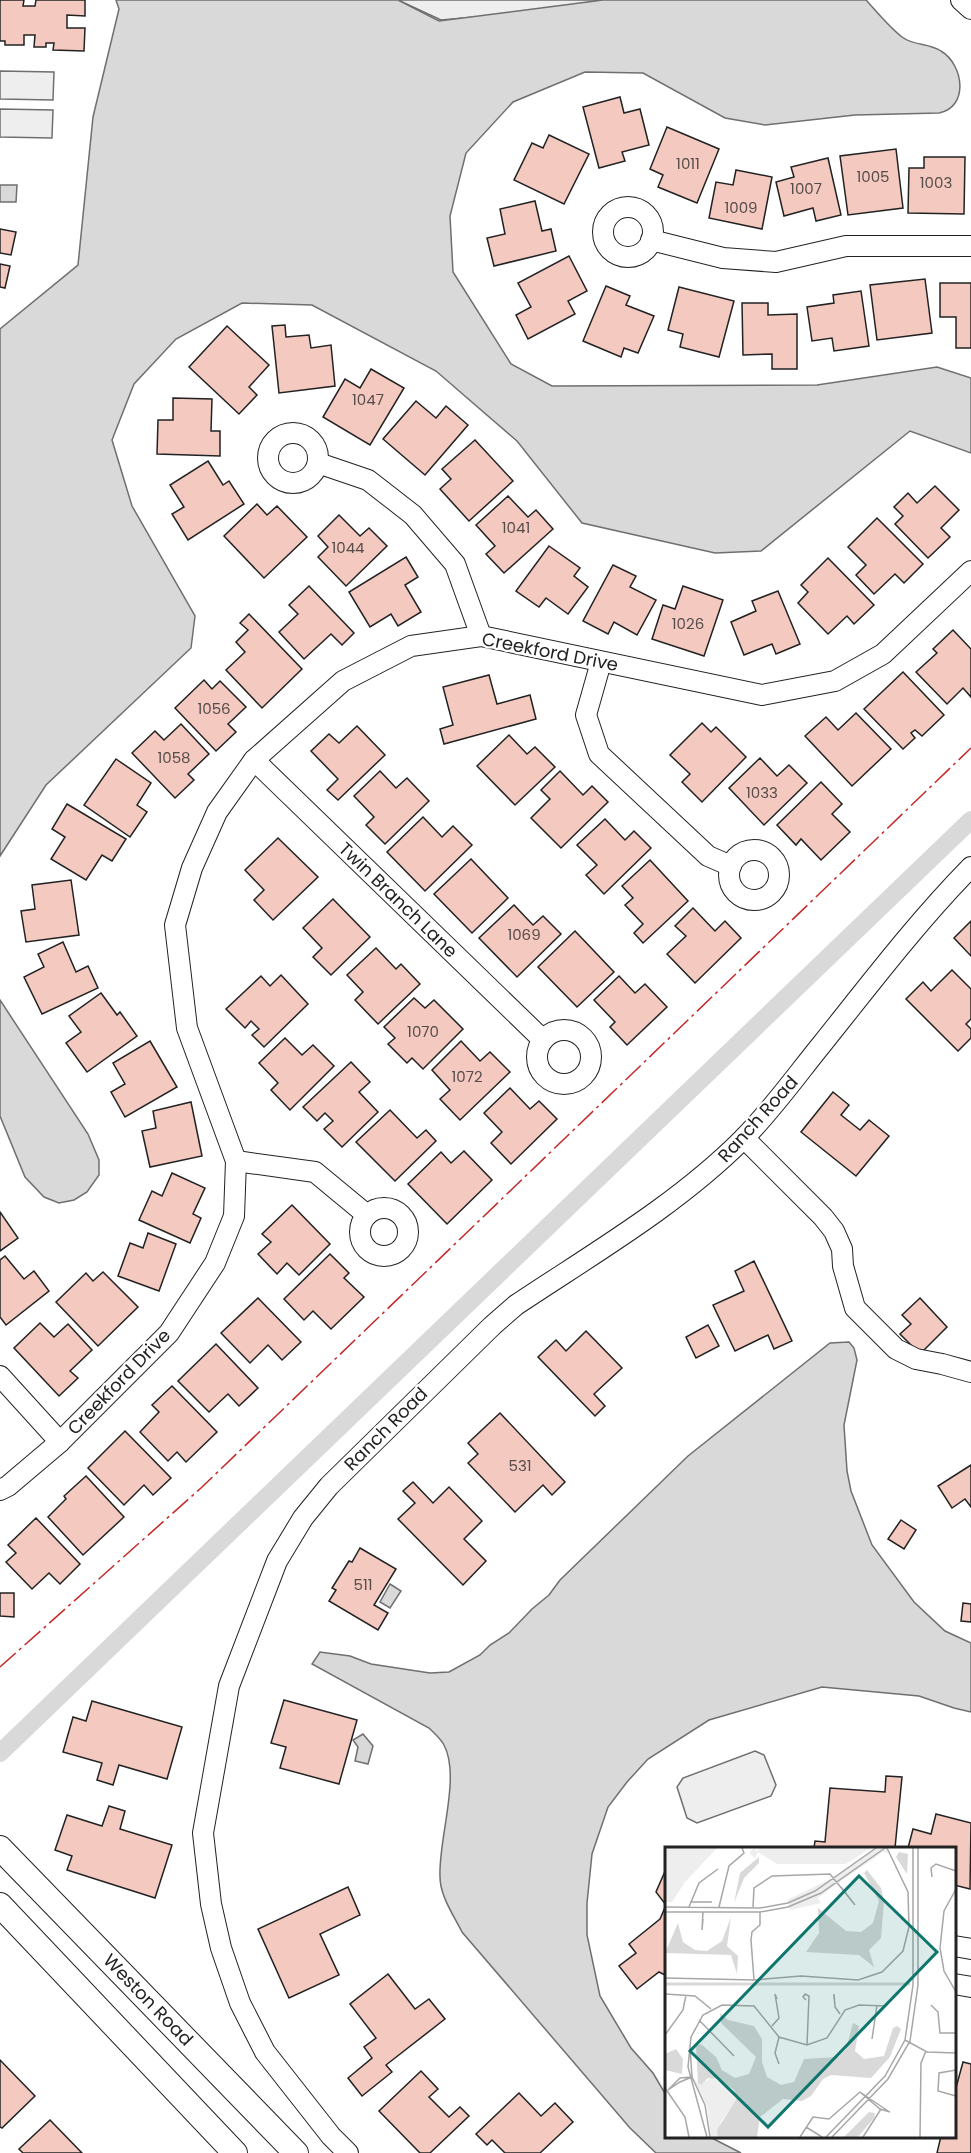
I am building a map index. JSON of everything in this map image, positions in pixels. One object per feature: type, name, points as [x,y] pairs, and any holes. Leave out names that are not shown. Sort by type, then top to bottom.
[{"type":"main road","name":"Weston Road","points":[[0,1848],[296,2153]]},
{"type":"main road","points":[[0,1905],[235,2153]]},
{"type":"street","points":[[961,0],[971,9]]},
{"type":"street","points":[[651,240],[723,258],[776,262],[846,246],[971,246]]},
{"type":"street","points":[[318,463],[368,480],[412,514],[455,564],[482,636]]},
{"type":"street","name":"Creekford Drive","points":[[0,1490],[8,1486],[60,1442],[169,1332],[215,1263],[234,1216],[236,1161],[187,1028],[175,925],[192,868],[217,812],[254,760],[343,681],[411,646],[482,636],[762,695],[835,681],[883,654],[971,571]]},
{"type":"street","points":[[601,662],[586,715],[599,754],[708,856],[731,866]]},
{"type":"street","name":"Twin Branch Lane","points":[[254,760],[543,1040]]},
{"type":"street","name":"Ranch Road","points":[[348,2153],[331,2136],[265,2052],[240,2003],[221,1948],[211,1904],[203,1833],[229,1686],[277,1561],[303,1518],[329,1486],[492,1326],[516,1305],[678,1195],[704,1175],[744,1138],[776,1103],[935,903],[971,867]]},
{"type":"street","points":[[744,1138],[823,1217],[834,1231],[842,1250],[843,1266],[855,1308],[896,1349],[916,1359],[971,1372]]},
{"type":"street","points":[[236,1161],[315,1172],[367,1215]]},
{"type":"street","points":[[0,1376],[60,1442]]},
{"type":"street","points":[[956,1946],[971,1949]]},
{"type":"street","points":[[956,1984],[971,1987]]},
{"type":"shaded area","points":[[116,0],[398,0],[439,21],[603,0],[866,0],[902,37],[911,42],[936,48],[949,57],[955,66],[960,85],[955,103],[949,109],[939,113],[855,115],[765,125],[725,118],[643,73],[585,72],[513,102],[466,153],[450,216],[453,272],[511,364],[552,386],[817,385],[937,367],[971,378],[971,453],[910,431],[761,551],[715,553],[582,523],[517,441],[436,371],[312,305],[242,303],[176,339],[134,384],[112,440],[132,506],[195,616],[191,648],[46,785],[0,856],[0,329],[78,265],[93,117],[119,9]]},
{"type":"shaded area","points":[[398,0],[604,0],[523,13],[441,20]]},
{"type":"shaded area","points":[[0,71],[54,72],[53,100],[0,99]]},
{"type":"shaded area","points":[[0,109],[53,110],[52,138],[0,137]]},
{"type":"shaded area","points":[[0,185],[17,185],[16,202],[0,202]]},
{"type":"shaded area","points":[[0,1000],[88,1134],[99,1160],[99,1175],[87,1192],[74,1200],[59,1203],[44,1197],[25,1177],[0,1116]]},
{"type":"shaded area","points":[[849,1342],[854,1348],[857,1360],[844,1425],[847,1471],[851,1491],[872,1545],[914,1602],[945,1631],[971,1643],[971,1712],[919,1696],[822,1687],[709,1720],[648,1759],[608,1807],[592,1854],[587,1903],[587,1935],[600,1996],[631,2048],[653,2073],[665,2093],[665,2138],[712,2138],[741,2153],[656,2153],[630,2128],[462,1932],[452,1913],[442,1891],[440,1877],[450,1791],[449,1758],[443,1743],[429,1728],[312,1664],[320,1652],[350,1656],[371,1664],[430,1673],[449,1672],[480,1655],[490,1645],[509,1633],[549,1595],[560,1580],[688,1456],[830,1343]]},
{"type":"shaded area","points":[[390,1584],[401,1591],[390,1608],[380,1602]]},
{"type":"shaded area","points":[[363,1734],[373,1746],[368,1764],[355,1761],[358,1747],[353,1740]]},
{"type":"shaded area","points":[[755,1751],[764,1755],[776,1785],[771,1796],[697,1823],[687,1818],[677,1787],[683,1778]]},
{"type":"building","points":[[0,0],[24,0],[23,6],[35,6],[36,0],[85,0],[85,16],[67,15],[67,28],[85,28],[84,51],[53,50],[54,43],[46,43],[46,47],[34,47],[35,35],[24,35],[24,45],[5,45],[5,41],[0,41]]},
{"type":"building","points":[[620,97],[624,113],[640,109],[649,145],[622,152],[625,161],[599,168],[583,107]]},
{"type":"building","points":[[667,127],[719,149],[697,203],[658,187],[663,175],[650,169]]},
{"type":"building","points":[[549,135],[589,154],[564,204],[514,180],[532,143],[543,148]]},
{"type":"building","points":[[896,149],[903,208],[848,215],[840,156]]},
{"type":"building","points":[[924,157],[965,157],[964,214],[908,213],[909,168],[924,168]]},
{"type":"building","points":[[828,158],[841,215],[816,221],[813,208],[784,216],[776,182],[794,177],[791,167]]},
{"type":"building","points":[[736,170],[772,177],[762,229],[709,218],[716,182],[733,185]]},
{"type":"building","points":[[535,201],[542,231],[551,229],[556,251],[494,266],[487,238],[505,234],[500,209]]},
{"type":"building","points":[[0,229],[16,232],[11,255],[0,253]]},
{"type":"building","points":[[569,256],[587,291],[568,301],[575,314],[528,339],[516,315],[531,307],[518,283]]},
{"type":"building","points":[[0,264],[10,266],[5,288],[0,287]]},
{"type":"building","points":[[925,279],[932,333],[877,340],[870,285]]},
{"type":"building","points":[[940,283],[971,283],[971,348],[956,348],[956,317],[940,317]]},
{"type":"building","points":[[606,286],[630,296],[626,305],[654,316],[638,353],[624,348],[621,357],[583,341]]},
{"type":"building","points":[[679,287],[734,301],[719,357],[680,347],[683,334],[668,330]]},
{"type":"building","points":[[861,291],[869,346],[834,351],[832,338],[812,341],[807,307],[834,303],[833,295]]},
{"type":"building","points":[[742,303],[768,303],[768,315],[797,314],[797,369],[772,369],[772,354],[743,355]]},
{"type":"building","points":[[285,325],[286,337],[309,335],[311,348],[331,345],[335,386],[279,393],[272,326]]},
{"type":"building","points":[[227,326],[269,365],[249,387],[257,395],[239,414],[189,367]]},
{"type":"building","points":[[371,369],[404,388],[370,445],[323,417],[345,379],[360,388]]},
{"type":"building","points":[[173,398],[212,399],[211,431],[220,431],[220,456],[157,454],[158,420],[173,420]]},
{"type":"building","points":[[416,401],[436,418],[446,406],[468,425],[425,475],[383,439]]},
{"type":"building","points":[[475,440],[513,481],[469,521],[440,489],[451,479],[442,469]]},
{"type":"building","points":[[208,461],[223,485],[229,481],[244,504],[188,540],[172,514],[184,507],[170,485]]},
{"type":"building","points":[[935,486],[959,510],[941,528],[950,537],[928,558],[895,524],[903,516],[894,507],[908,493],[917,503]]},
{"type":"building","points":[[508,496],[528,517],[536,510],[553,529],[504,573],[486,554],[495,546],[476,525]]},
{"type":"building","points":[[257,504],[267,515],[277,506],[307,537],[264,578],[224,536]]},
{"type":"building","points":[[339,515],[360,536],[369,528],[387,546],[346,586],[318,557],[328,547],[318,536]]},
{"type":"building","points":[[877,518],[923,564],[904,583],[895,574],[874,594],[856,575],[866,565],[848,547]]},
{"type":"building","points":[[549,546],[580,568],[574,576],[588,587],[568,614],[546,598],[539,607],[516,591]]},
{"type":"building","points":[[406,557],[418,577],[405,585],[421,612],[398,626],[391,614],[370,627],[349,592]]},
{"type":"building","points":[[828,558],[874,605],[854,624],[847,616],[828,634],[798,603],[808,592],[801,585]]},
{"type":"building","points":[[613,565],[636,576],[630,587],[656,600],[637,635],[614,622],[608,634],[583,621]]},
{"type":"building","points":[[309,586],[354,633],[342,645],[331,634],[304,659],[279,632],[298,614],[289,605]]},
{"type":"building","points":[[683,586],[723,600],[704,656],[652,639],[663,605],[675,609]]},
{"type":"building","points":[[778,591],[800,644],[776,654],[772,644],[744,655],[731,622],[756,611],[752,601]]},
{"type":"building","points":[[249,614],[302,669],[262,708],[226,670],[245,652],[236,642],[248,630],[240,623]]},
{"type":"building","points":[[953,630],[971,649],[971,697],[963,688],[947,704],[916,672],[937,653],[933,649]]},
{"type":"building","points":[[903,672],[944,715],[922,736],[915,730],[911,733],[915,738],[903,749],[864,709]]},
{"type":"building","points":[[489,675],[497,704],[530,695],[536,719],[444,744],[440,729],[453,725],[443,687]]},
{"type":"building","points":[[204,680],[212,689],[220,681],[246,707],[228,724],[236,732],[216,751],[175,708]]},
{"type":"building","points":[[856,713],[891,749],[852,786],[805,736],[826,717],[838,730]]},
{"type":"building","points":[[702,723],[711,732],[716,727],[746,757],[702,802],[682,782],[690,774],[670,755]]},
{"type":"building","points":[[181,724],[209,754],[188,774],[194,780],[175,798],[132,753],[155,731],[164,740]]},
{"type":"building","points":[[357,726],[385,755],[338,800],[327,790],[338,779],[311,751],[329,734],[339,743]]},
{"type":"building","points":[[509,735],[527,754],[535,747],[555,767],[515,805],[477,766]]},
{"type":"building","points":[[760,758],[777,776],[789,765],[807,783],[764,825],[729,788]]},
{"type":"building","points":[[116,759],[151,783],[137,805],[147,812],[130,837],[84,805]]},
{"type":"building","points":[[380,771],[396,788],[407,778],[429,801],[385,844],[366,825],[374,817],[354,796]]},
{"type":"building","points":[[560,771],[583,795],[592,786],[608,802],[561,848],[531,818],[550,799],[541,790]]},
{"type":"building","points":[[821,782],[842,804],[832,814],[850,832],[821,860],[801,839],[796,845],[777,825]]},
{"type":"building","points":[[67,804],[126,839],[112,861],[102,855],[86,880],[51,859],[65,837],[52,829]]},
{"type":"building","points":[[423,817],[442,837],[453,826],[472,845],[425,891],[387,852]]},
{"type":"building","points":[[605,819],[625,840],[634,831],[651,848],[604,894],[586,875],[597,865],[577,845]]},
{"type":"building","points":[[278,838],[318,877],[273,920],[254,900],[264,890],[245,870]]},
{"type":"building","points":[[471,859],[508,898],[472,933],[434,894]]},
{"type":"building","points":[[650,860],[688,901],[643,943],[634,933],[643,924],[625,905],[633,898],[622,886]]},
{"type":"building","points":[[71,880],[79,935],[26,942],[21,911],[35,909],[32,885]]},
{"type":"building","points":[[333,899],[370,937],[331,975],[313,957],[322,948],[303,928]]},
{"type":"building","points":[[514,905],[533,925],[543,916],[561,934],[517,977],[479,938]]},
{"type":"building","points":[[693,908],[715,931],[725,921],[741,938],[695,983],[667,954],[686,936],[675,926]]},
{"type":"building","points":[[971,921],[971,956],[954,938]]},
{"type":"building","points":[[575,931],[614,972],[577,1007],[538,967]]},
{"type":"building","points":[[63,942],[76,972],[88,966],[98,988],[42,1014],[24,977],[44,967],[38,954]]},
{"type":"building","points":[[376,948],[396,969],[401,964],[420,984],[378,1024],[355,1000],[363,992],[347,975]]},
{"type":"building","points":[[952,970],[971,989],[971,1019],[966,1024],[971,1029],[971,1038],[958,1051],[906,999],[923,982],[931,991]]},
{"type":"building","points":[[281,975],[308,1004],[264,1047],[252,1035],[259,1029],[251,1021],[245,1028],[226,1009],[261,976],[270,986]]},
{"type":"building","points":[[619,976],[635,993],[645,984],[667,1007],[627,1045],[610,1027],[615,1022],[594,1000]]},
{"type":"building","points":[[101,993],[117,1015],[120,1012],[137,1036],[87,1072],[66,1043],[81,1032],[69,1016]]},
{"type":"building","points":[[414,998],[425,1008],[434,1000],[463,1029],[423,1069],[412,1058],[407,1063],[388,1044],[395,1038],[384,1027]]},
{"type":"building","points":[[285,1038],[302,1055],[313,1045],[334,1066],[290,1110],[271,1090],[278,1083],[259,1063]]},
{"type":"building","points":[[150,1041],[177,1087],[125,1117],[111,1092],[125,1084],[113,1063]]},
{"type":"building","points":[[461,1041],[480,1061],[490,1052],[510,1072],[460,1120],[440,1099],[450,1090],[432,1070]]},
{"type":"building","points":[[351,1062],[370,1082],[359,1092],[378,1112],[342,1147],[324,1129],[333,1121],[325,1113],[317,1121],[303,1107]]},
{"type":"building","points":[[510,1088],[530,1109],[539,1101],[557,1119],[511,1164],[491,1143],[502,1132],[484,1113]]},
{"type":"building","points":[[833,1092],[849,1105],[841,1115],[860,1130],[869,1120],[889,1136],[856,1176],[801,1132]]},
{"type":"building","points":[[191,1102],[202,1156],[150,1167],[142,1131],[156,1128],[153,1111]]},
{"type":"building","points":[[390,1110],[417,1138],[426,1130],[436,1141],[395,1181],[356,1142]]},
{"type":"building","points":[[464,1151],[492,1180],[447,1224],[408,1184],[441,1152],[451,1163]]},
{"type":"building","points":[[172,1173],[205,1188],[193,1214],[201,1218],[190,1243],[139,1220],[152,1191],[162,1196]]},
{"type":"building","points":[[292,1205],[330,1244],[299,1275],[287,1263],[277,1274],[258,1254],[271,1242],[262,1234]]},
{"type":"building","points":[[0,1212],[18,1238],[0,1251]]},
{"type":"building","points":[[148,1233],[176,1244],[159,1291],[118,1276],[130,1243],[143,1248]]},
{"type":"building","points":[[330,1254],[349,1273],[344,1278],[364,1297],[331,1329],[313,1311],[304,1320],[284,1299]]},
{"type":"building","points":[[5,1256],[24,1279],[34,1271],[49,1291],[6,1325],[0,1317],[0,1260]]},
{"type":"building","points":[[754,1261],[792,1341],[774,1349],[768,1335],[735,1351],[713,1305],[744,1291],[735,1271]]},
{"type":"building","points":[[103,1272],[138,1307],[98,1346],[56,1302],[86,1273],[93,1281]]},
{"type":"building","points":[[258,1298],[301,1342],[282,1360],[268,1345],[250,1363],[221,1333]]},
{"type":"building","points":[[920,1298],[947,1327],[920,1354],[900,1334],[911,1324],[902,1315]]},
{"type":"building","points":[[40,1323],[54,1337],[68,1324],[92,1350],[70,1371],[78,1378],[59,1396],[14,1348]]},
{"type":"building","points":[[708,1325],[719,1346],[696,1358],[686,1337]]},
{"type":"building","points":[[586,1331],[622,1368],[594,1394],[605,1406],[595,1416],[538,1357],[556,1340],[566,1351]]},
{"type":"building","points":[[216,1344],[258,1388],[239,1406],[228,1394],[209,1412],[178,1381]]},
{"type":"building","points":[[172,1386],[217,1432],[186,1462],[177,1452],[168,1461],[140,1432],[159,1412],[152,1405]]},
{"type":"building","points":[[500,1413],[565,1482],[552,1495],[543,1485],[515,1512],[468,1463],[478,1454],[468,1443]]},
{"type":"building","points":[[125,1431],[171,1478],[153,1495],[144,1485],[124,1505],[88,1468]]},
{"type":"building","points":[[971,1465],[971,1507],[965,1499],[952,1508],[938,1486]]},
{"type":"building","points":[[86,1476],[124,1517],[83,1555],[48,1517],[66,1499],[64,1496]]},
{"type":"building","points":[[413,1482],[433,1503],[449,1487],[482,1521],[464,1539],[486,1561],[463,1585],[398,1519],[415,1503],[403,1491]]},
{"type":"building","points":[[36,1518],[80,1564],[60,1584],[49,1573],[32,1589],[6,1562],[16,1553],[8,1545]]},
{"type":"building","points":[[901,1520],[916,1530],[904,1549],[888,1539]]},
{"type":"building","points":[[360,1548],[396,1569],[374,1605],[388,1613],[378,1630],[329,1601],[336,1590],[332,1588]]},
{"type":"building","points":[[0,1593],[14,1593],[14,1617],[0,1616]]},
{"type":"building","points":[[963,1603],[971,1604],[971,1622],[961,1621]]},
{"type":"building","points":[[284,1700],[357,1720],[339,1784],[280,1768],[286,1747],[271,1743]]},
{"type":"building","points":[[92,1701],[182,1727],[167,1779],[119,1765],[113,1785],[97,1780],[102,1763],[63,1752],[73,1717],[86,1721]]},
{"type":"building","points":[[886,1776],[902,1777],[895,1847],[814,1847],[815,1841],[825,1842],[830,1788],[885,1792]]},
{"type":"building","points":[[109,1806],[125,1811],[120,1829],[172,1845],[155,1898],[67,1870],[72,1856],[55,1850],[67,1815],[102,1826]]},
{"type":"building","points":[[936,1814],[971,1823],[970,1889],[956,1886],[956,1847],[908,1847],[913,1829],[931,1834]]},
{"type":"building","points":[[665,1871],[665,1904],[656,1892]]},
{"type":"building","points":[[348,1887],[360,1915],[320,1934],[339,1975],[289,1998],[258,1929]]},
{"type":"building","points":[[665,1907],[665,1975],[659,1972],[637,1989],[619,1966],[636,1953],[629,1944],[660,1919]]},
{"type":"building","points":[[388,1974],[415,2009],[429,1999],[445,2019],[386,2065],[392,2072],[362,2096],[348,2078],[372,2058],[364,2047],[376,2038],[350,2004]]},
{"type":"building","points":[[0,2060],[35,2096],[2,2128],[0,2127]]},
{"type":"building","points":[[963,2062],[971,2064],[971,2153],[937,2153],[941,2138],[956,2138],[956,2088]]},
{"type":"building","points":[[421,2071],[438,2089],[429,2097],[449,2117],[460,2107],[469,2116],[430,2153],[420,2153],[379,2111]]},
{"type":"building","points":[[519,2093],[541,2116],[555,2103],[573,2122],[540,2153],[505,2153],[492,2140],[487,2145],[476,2134]]},
{"type":"building","points":[[50,2120],[82,2153],[23,2153],[19,2149]]},
{"type":"waterway","points":[[0,1753],[971,820]]},
{"type":"power","points":[[0,1667],[201,1488],[971,748]]}]
